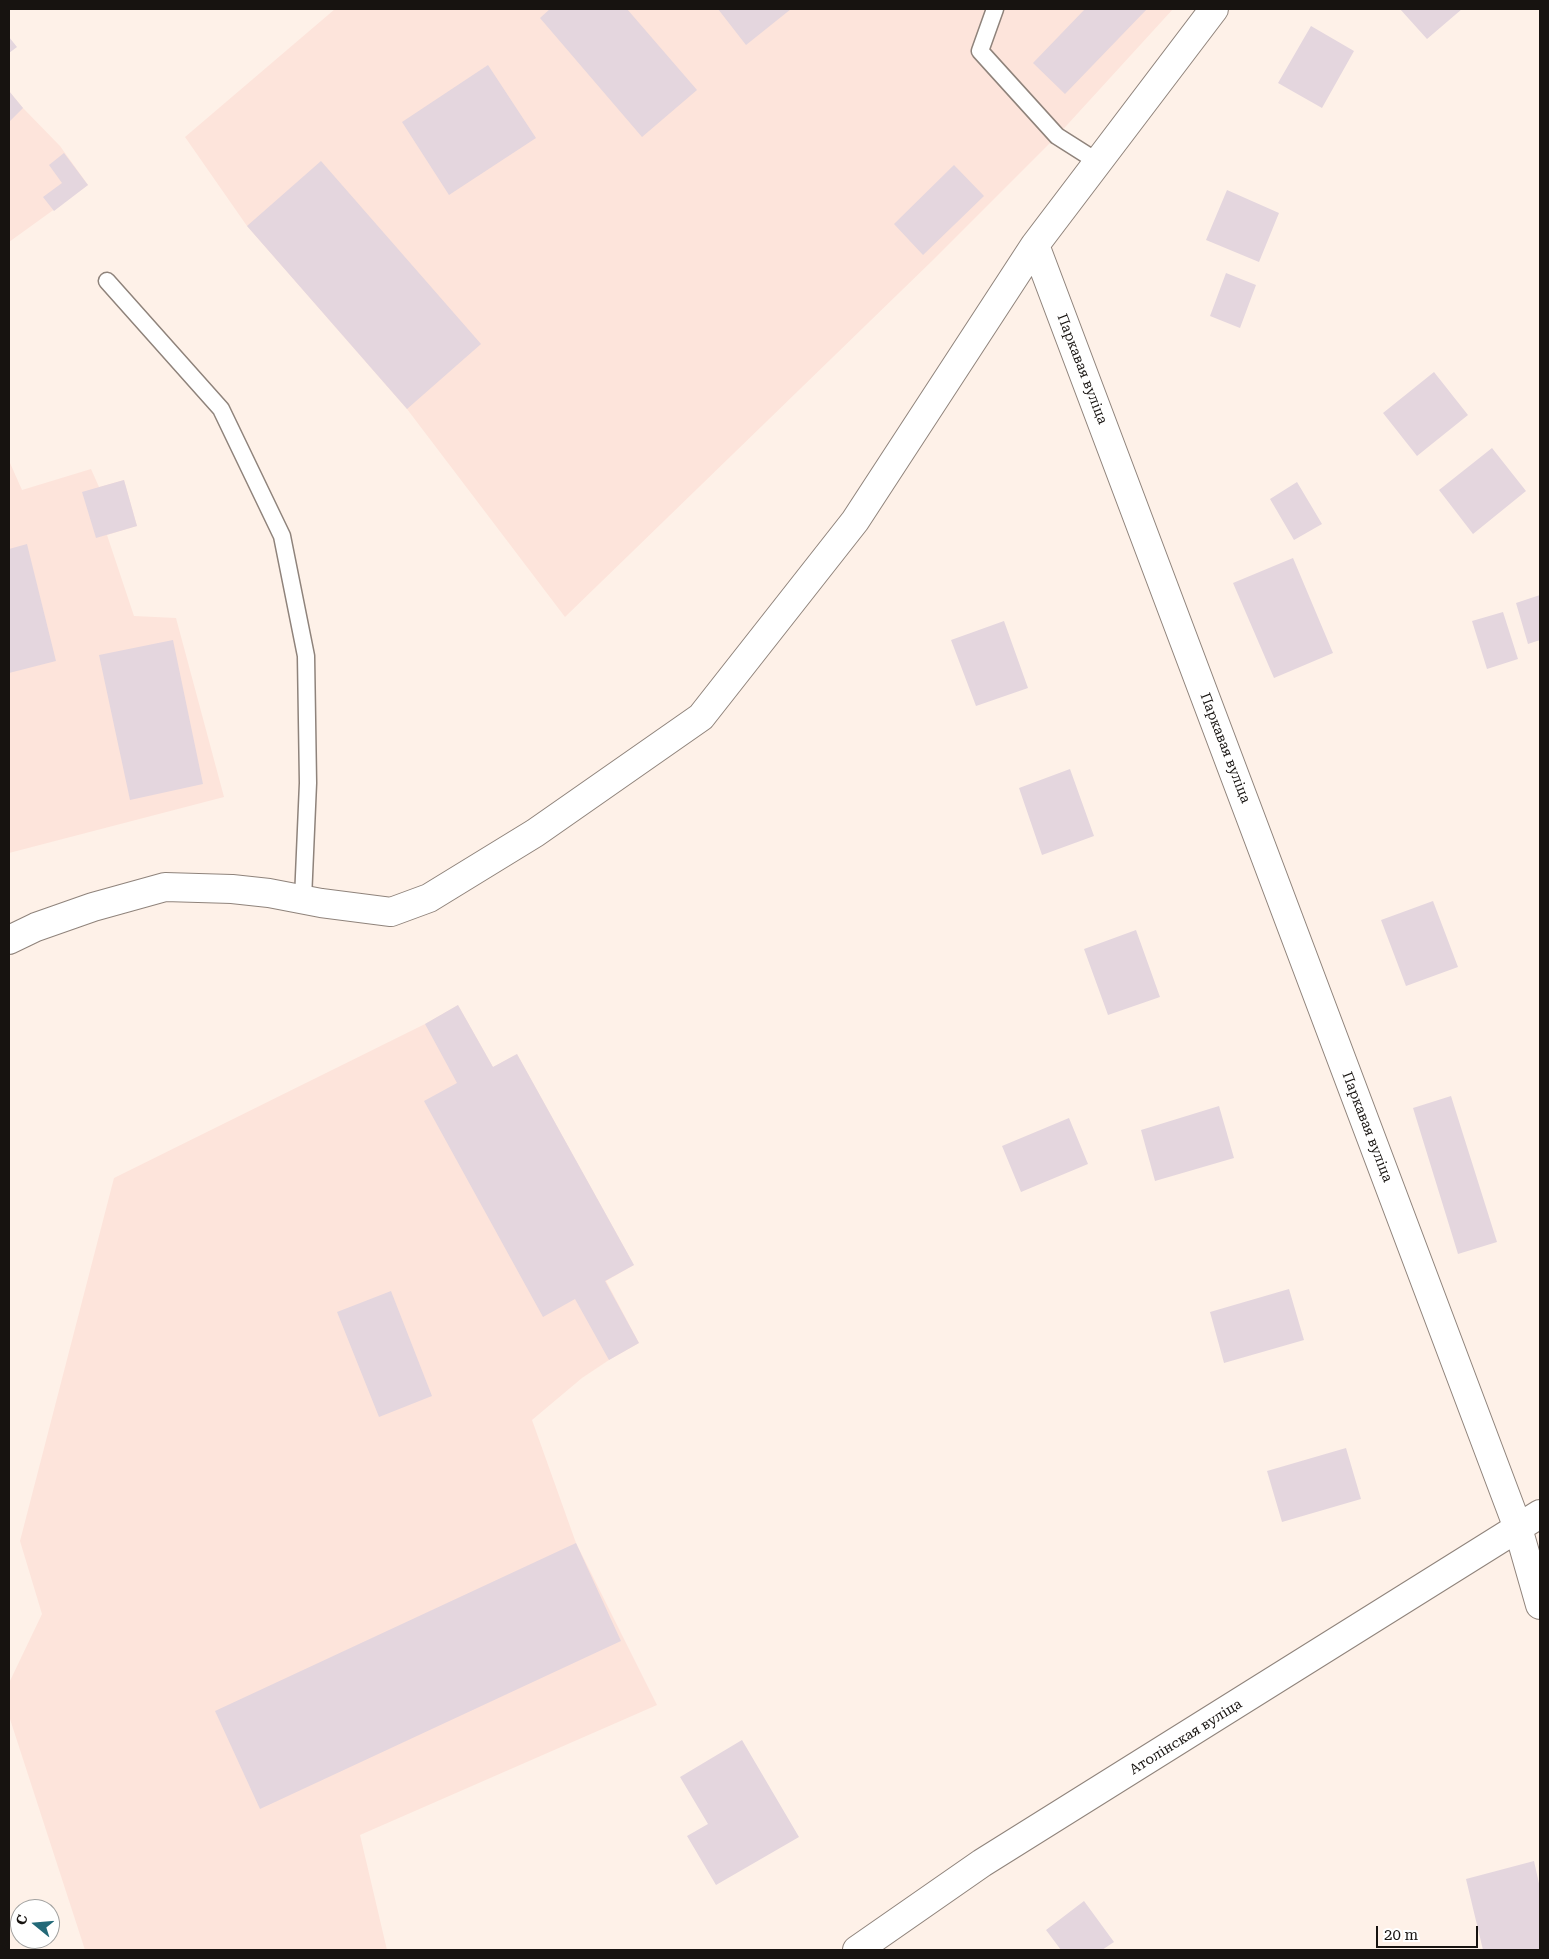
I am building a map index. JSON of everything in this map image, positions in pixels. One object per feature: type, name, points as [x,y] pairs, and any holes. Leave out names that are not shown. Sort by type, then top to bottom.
[{"type":"street","points":[[9,940],[36,927],[84,910],[165,887],[232,889],[391,912],[429,898],[535,833],[701,717],[855,521],[1035,245],[1214,9]]},
{"type":"street","name":"Паркавая вуліца","points":[[1035,245],[1529,1521],[1540,1605]]},
{"type":"street","name":"Атолінская вуліца","points":[[857,1950],[982,1863],[1529,1521]]},
{"type":"lane","points":[[995,9],[980,50],[1058,136],[1098,162]]},
{"type":"lane","points":[[108,281],[221,409],[282,536],[306,656],[308,783],[303,899]]},
{"type":"shaded area","points":[[335,9],[1173,9],[1057,136],[933,260],[565,617],[407,409],[247,226],[185,137]]},
{"type":"shaded area","points":[[9,91],[60,146],[88,185],[9,242]]},
{"type":"shaded area","points":[[10,463],[22,490],[91,469],[99,487],[124,480],[137,526],[107,535],[134,616],[176,618],[224,797],[9,853]]},
{"type":"shaded area","points":[[458,1005],[493,1067],[517,1054],[634,1265],[606,1281],[639,1343],[582,1378],[532,1420],[576,1543],[657,1705],[360,1835],[387,1950],[85,1950],[9,1716],[9,1683],[42,1614],[20,1541],[114,1178],[425,1024]]},
{"type":"building","points":[[550,9],[627,9],[697,90],[642,137],[540,18]]},
{"type":"building","points":[[718,9],[791,9],[746,45]]},
{"type":"building","points":[[1085,9],[1147,9],[1065,94],[1033,63]]},
{"type":"building","points":[[1400,9],[1462,9],[1427,39]]},
{"type":"building","points":[[1311,26],[1354,51],[1322,108],[1278,83]]},
{"type":"building","points":[[9,37],[17,47],[9,53]]},
{"type":"building","points":[[488,65],[536,138],[449,195],[402,122]]},
{"type":"building","points":[[9,91],[23,108],[9,122]]},
{"type":"building","points":[[64,153],[88,185],[54,211],[43,197],[62,183],[49,165]]},
{"type":"building","points":[[321,161],[481,344],[407,409],[247,226]]},
{"type":"building","points":[[954,165],[984,196],[923,255],[894,224]]},
{"type":"building","points":[[1227,190],[1279,213],[1259,262],[1206,240]]},
{"type":"building","points":[[1226,273],[1256,285],[1240,328],[1210,316]]},
{"type":"building","points":[[1434,372],[1468,415],[1417,456],[1383,413]]},
{"type":"building","points":[[1492,448],[1526,491],[1473,534],[1439,490]]},
{"type":"building","points":[[124,480],[137,526],[96,538],[82,492]]},
{"type":"building","points":[[1297,482],[1322,524],[1294,540],[1270,499]]},
{"type":"building","points":[[27,544],[56,661],[9,673],[9,549]]},
{"type":"building","points":[[1293,558],[1333,653],[1274,678],[1233,583]]},
{"type":"building","points":[[1540,595],[1540,640],[1528,644],[1516,603]]},
{"type":"building","points":[[1503,612],[1518,659],[1487,669],[1472,621]]},
{"type":"building","points":[[1004,621],[1028,688],[976,706],[951,640]]},
{"type":"building","points":[[173,640],[203,784],[130,800],[99,655]]},
{"type":"building","points":[[1070,769],[1094,836],[1042,855],[1019,788]]},
{"type":"building","points":[[1433,901],[1458,967],[1406,986],[1381,920]]},
{"type":"building","points":[[1136,930],[1160,997],[1108,1015],[1084,949]]},
{"type":"building","points":[[458,1005],[493,1067],[517,1054],[634,1265],[605,1281],[639,1343],[609,1360],[575,1299],[543,1317],[424,1101],[457,1083],[425,1024]]},
{"type":"building","points":[[1451,1096],[1497,1242],[1458,1254],[1413,1108]]},
{"type":"building","points":[[1219,1106],[1234,1158],[1155,1181],[1141,1130]]},
{"type":"building","points":[[1069,1118],[1088,1164],[1021,1192],[1002,1146]]},
{"type":"building","points":[[1289,1289],[1304,1340],[1224,1363],[1210,1312]]},
{"type":"building","points":[[391,1291],[432,1396],[379,1417],[337,1312]]},
{"type":"building","points":[[1346,1448],[1361,1499],[1282,1522],[1267,1471]]},
{"type":"building","points":[[576,1543],[621,1641],[260,1809],[215,1711]]},
{"type":"building","points":[[742,1740],[799,1837],[716,1885],[687,1836],[708,1824],[680,1777]]},
{"type":"building","points":[[1534,1861],[1540,1888],[1540,1950],[1483,1950],[1466,1879]]},
{"type":"building","points":[[1084,1901],[1114,1942],[1102,1950],[1061,1950],[1046,1930]]}]
